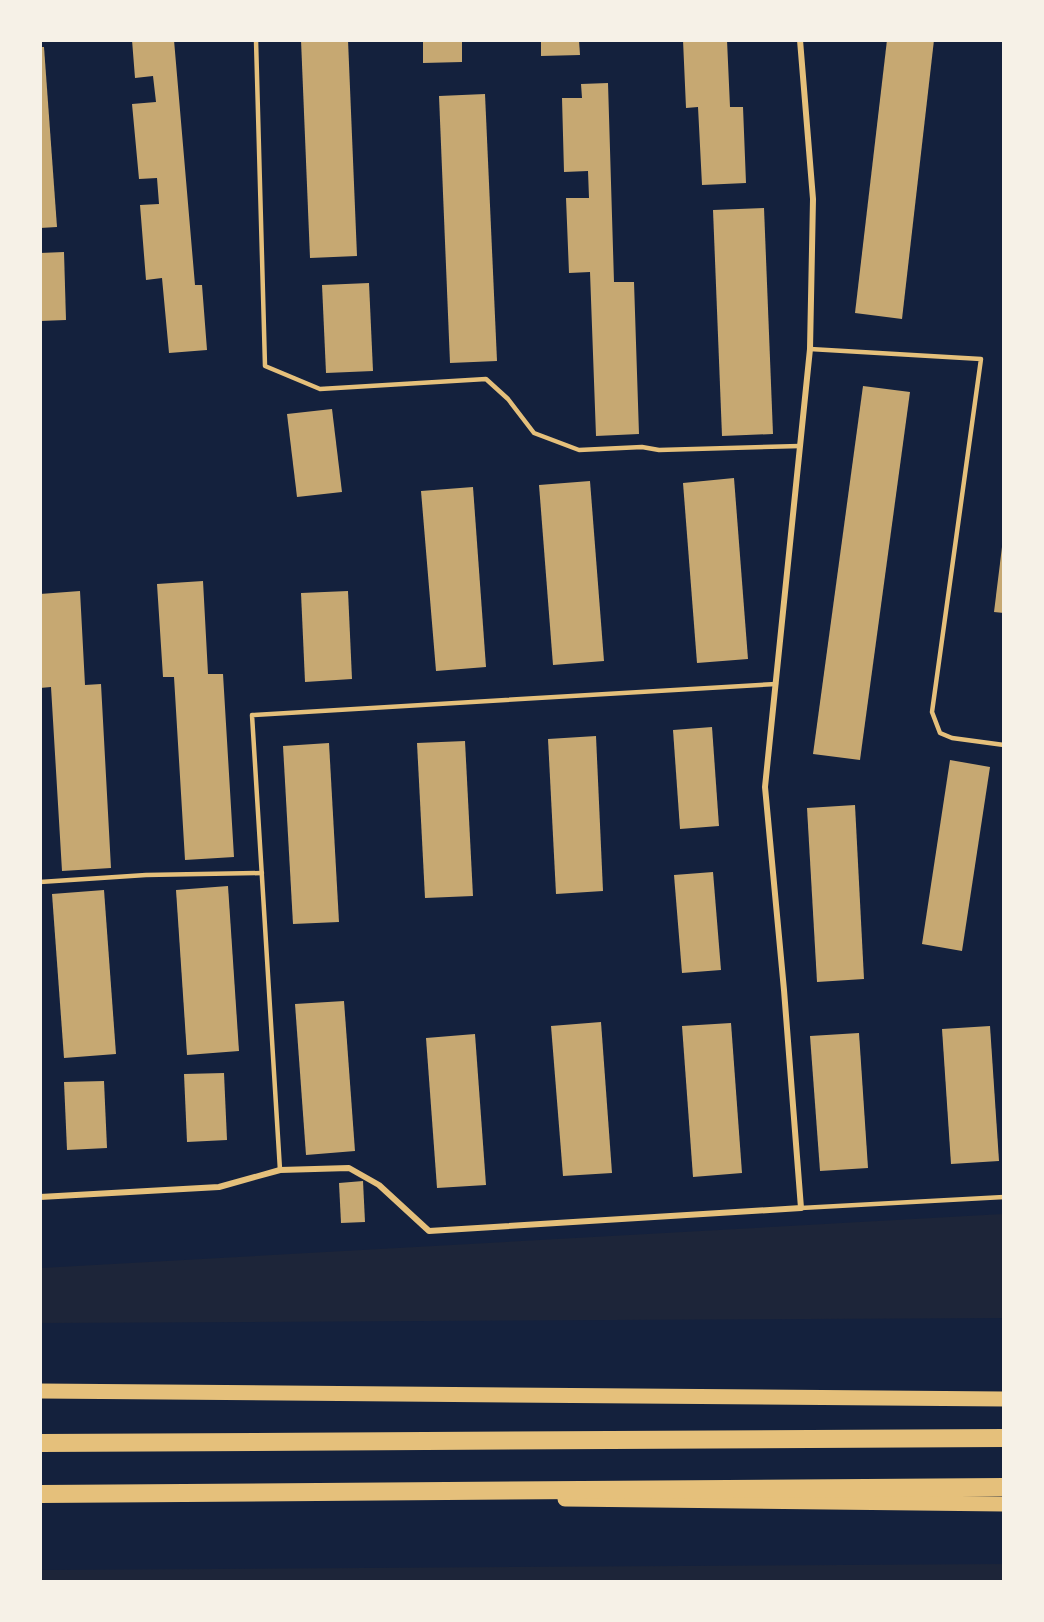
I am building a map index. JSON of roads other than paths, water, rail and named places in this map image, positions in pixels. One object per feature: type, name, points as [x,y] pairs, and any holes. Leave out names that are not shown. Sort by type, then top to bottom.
[{"type":"highway","points":[[40,1443],[1004,1438]]},
{"type":"highway","points":[[40,1495],[1004,1487]]},
{"type":"main road","points":[[40,1391],[1004,1399]]},
{"type":"main road","points":[[40,1495],[558,1498],[1004,1504]]},
{"type":"street","points":[[40,1197],[219,1187],[280,1170],[349,1168],[379,1185],[429,1231],[801,1208],[765,787],[810,349],[813,199],[800,40]]},
{"type":"lane","points":[[256,40],[265,366],[320,389],[486,379],[508,399],[534,433],[579,450],[642,447],[660,450],[800,446]]},
{"type":"lane","points":[[810,349],[981,359],[932,712],[940,733],[952,738],[1004,745]]},
{"type":"lane","points":[[280,1170],[252,715],[776,684]]},
{"type":"lane","points":[[40,882],[146,875],[262,873]]},
{"type":"lane","points":[[801,1208],[1004,1197]]}]
